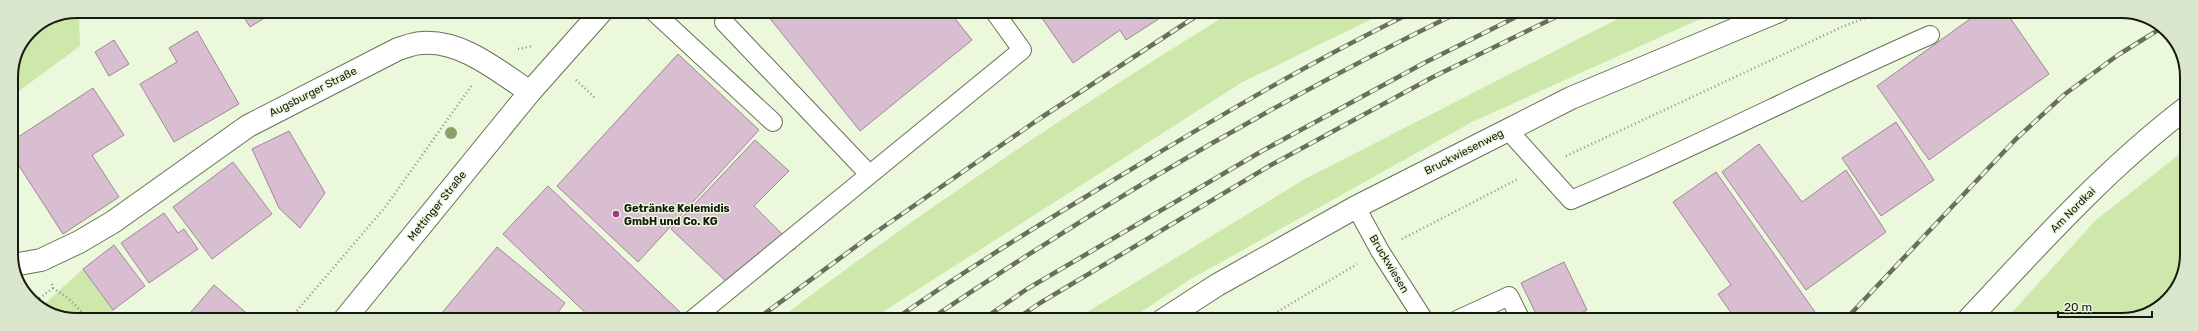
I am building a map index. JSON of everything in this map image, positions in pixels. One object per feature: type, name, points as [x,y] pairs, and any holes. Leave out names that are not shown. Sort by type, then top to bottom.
[{"type":"street","points":[[530,92],[596,18]]},
{"type":"street","name":"Bruckwiesenweg","points":[[1174,313],[1217,285],[1356,207],[1571,98],[1762,18]]},
{"type":"street","name":"Augsburger Straße","points":[[19,264],[41,260],[79,242],[113,222],[248,126],[398,49],[421,42],[450,45],[488,65],[530,92]]},
{"type":"street","name":"Mettinger Straße","points":[[350,313],[530,92]]},
{"type":"street","name":"Am Nordkai","points":[[1975,313],[2055,228],[2113,170],[2180,113]]},
{"type":"lane","points":[[661,18],[773,122]]},
{"type":"lane","points":[[700,313],[1022,50],[999,18]]},
{"type":"lane","points":[[724,22],[869,174]]},
{"type":"lane","points":[[1508,130],[1571,200],[1642,171],[1858,67],[1930,36]]},
{"type":"lane","name":"Bruckwiesen","points":[[1356,207],[1380,251],[1420,313]]},
{"type":"lane","points":[[1472,313],[1508,296],[1517,313]]},
{"type":"path","points":[[295,313],[386,206],[459,102],[488,65],[506,46],[516,50],[528,48],[536,43]]},
{"type":"path","points":[[39,299],[53,288],[70,299],[82,313]]},
{"type":"green space","points":[[79,18],[80,46],[18,92],[19,65],[22,54],[35,35],[44,28],[54,22],[65,19]]},
{"type":"green space","points":[[1222,18],[1374,18],[1241,83],[881,313],[787,313],[889,238],[945,199],[1059,122]]},
{"type":"green space","points":[[1619,18],[1702,18],[1472,122],[1189,280],[1140,313],[1085,313],[1305,179]]},
{"type":"green space","points":[[2180,154],[2179,262],[2174,280],[2168,290],[2160,298],[2144,309],[2133,312],[2011,313],[2095,221]]},
{"type":"green space","points":[[83,269],[115,313],[69,312],[54,309],[45,303]]},
{"type":"building","points":[[244,18],[265,18],[250,27]]},
{"type":"building","points":[[770,18],[955,18],[972,40],[860,131]]},
{"type":"building","points":[[1042,18],[1160,18],[1126,40],[1120,30],[1073,63]]},
{"type":"building","points":[[1971,18],[2010,18],[2049,74],[1929,160],[1877,86]]},
{"type":"building","points":[[197,31],[239,104],[174,142],[140,84],[177,62],[169,48]]},
{"type":"building","points":[[114,40],[129,64],[109,76],[95,52]]},
{"type":"building","points":[[678,54],[759,130],[638,262],[557,186]]},
{"type":"building","points":[[93,88],[124,135],[92,155],[119,197],[63,234],[18,164],[18,137]]},
{"type":"building","points":[[1896,122],[1934,180],[1881,216],[1842,158]]},
{"type":"building","points":[[289,131],[325,193],[300,228],[279,208],[252,149]]},
{"type":"building","points":[[755,140],[789,171],[754,206],[796,248],[733,288],[671,229]]},
{"type":"building","points":[[1759,144],[1802,202],[1846,170],[1886,232],[1806,290],[1722,172]]},
{"type":"building","points":[[233,162],[272,214],[212,259],[173,207]]},
{"type":"building","points":[[1716,172],[1815,312],[1731,313],[1718,294],[1731,285],[1673,202]]},
{"type":"building","points":[[548,186],[681,313],[586,313],[503,234]]},
{"type":"building","points":[[164,213],[178,233],[184,229],[198,249],[149,283],[121,243]]},
{"type":"building","points":[[114,245],[145,286],[113,310],[83,269]]},
{"type":"building","points":[[497,247],[565,303],[557,313],[442,313]]},
{"type":"building","points":[[1564,262],[1587,310],[1581,313],[1536,313],[1521,283]]},
{"type":"building","points":[[214,285],[246,313],[190,313]]},
{"type":"railway","points":[[766,313],[866,239],[1039,119],[1193,18]]},
{"type":"railway","points":[[904,313],[1070,206],[1200,128],[1306,67],[1401,18]]},
{"type":"railway","points":[[939,313],[1058,236],[1190,156],[1324,81],[1447,18]]},
{"type":"railway","points":[[992,313],[1027,289],[1262,151],[1424,63],[1514,18]]},
{"type":"railway","points":[[1025,313],[1271,165],[1433,77],[1554,18]]},
{"type":"railway","points":[[1852,313],[2016,139],[2065,94],[2118,55],[2157,31]]},
{"type":"place","name":"Getränke Kelemidis GmbH und Co. KG","points":[[616,214]]}]
